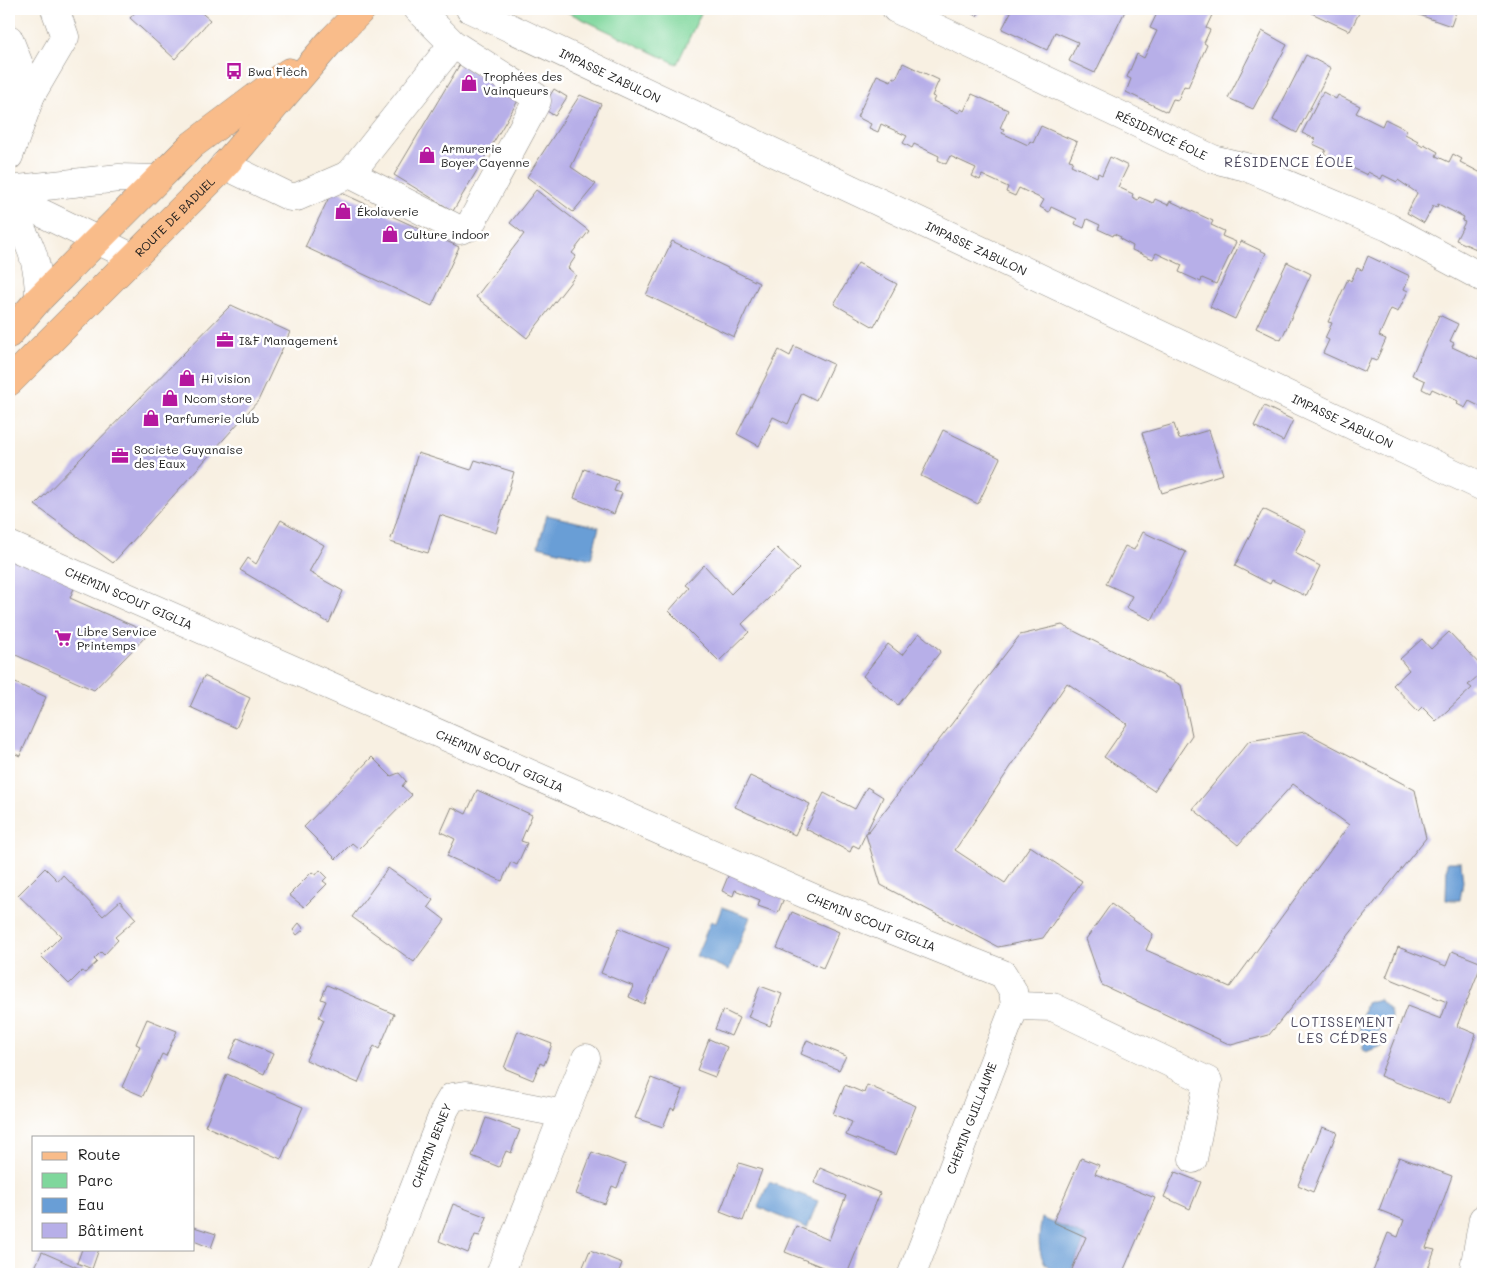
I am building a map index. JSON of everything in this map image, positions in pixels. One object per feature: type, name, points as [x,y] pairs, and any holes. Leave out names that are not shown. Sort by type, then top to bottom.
[{"type":"main road","name":"ROUTE DE BADUEL","points":[[9,382],[134,258],[224,165],[330,42],[362,9]]},
{"type":"main road","name":"ROUTE DE BADUEL","points":[[9,334],[38,299],[192,145],[330,42]]},
{"type":"street","points":[[9,156],[31,95],[65,37],[55,9]]},
{"type":"street","points":[[350,174],[460,230],[469,227],[538,101],[536,96],[452,44],[418,9]]},
{"type":"street","name":"IMPASSE ZABULON","points":[[470,9],[1483,487]]},
{"type":"street","name":"RÉSIDENCE ÉOLE","points":[[896,9],[1213,159],[1246,167],[1388,227],[1483,278]]},
{"type":"street","points":[[9,39],[31,95]]},
{"type":"street","points":[[224,165],[290,197],[297,196],[350,174],[452,44]]},
{"type":"street","points":[[9,190],[119,178],[158,179]]},
{"type":"street","points":[[9,197],[134,258]]},
{"type":"street","points":[[9,210],[27,236],[32,251],[39,277],[38,299]]},
{"type":"street","name":"CHEMIN SCOUT GIGLIA","points":[[9,545],[825,902],[1003,974],[1014,991],[1015,1006]]},
{"type":"street","points":[[1015,1006],[1054,1007],[1208,1081],[1193,1160]]},
{"type":"street","name":"CHEMIN GUILLAUME","points":[[912,1274],[1015,1006]]},
{"type":"street","points":[[500,1274],[586,1058]]},
{"type":"street","name":"CHEMIN BENEY","points":[[381,1274],[445,1109],[452,1097],[466,1094],[564,1114]]},
{"type":"street","points":[[1472,1274],[1483,1219]]},
{"type":"green space","points":[[561,9],[703,9],[677,64]]},
{"type":"water","points":[[547,515],[599,527],[591,559],[538,546]]},
{"type":"water","points":[[1447,862],[1461,862],[1463,882],[1460,900],[1446,900]]},
{"type":"water","points":[[722,907],[750,917],[729,970],[696,956],[711,921],[716,923]]},
{"type":"water","points":[[1379,999],[1391,1014],[1390,1022],[1382,1023],[1377,1035],[1382,1036],[1386,1044],[1366,1052],[1362,1049],[1364,1043],[1360,1041],[1360,1023],[1366,1003]]},
{"type":"water","points":[[769,1182],[818,1201],[807,1228],[758,1207]]},
{"type":"water","points":[[1042,1218],[1086,1237],[1070,1274],[1059,1273],[1051,1269],[1041,1256],[1039,1238]]},
{"type":"building","points":[[138,9],[197,9],[210,20],[175,59],[130,18]]},
{"type":"building","points":[[962,9],[981,9],[977,16]]},
{"type":"building","points":[[1003,9],[1126,9],[1095,73],[1069,61],[1078,42],[1055,32],[1047,50],[1002,29],[1011,12]]},
{"type":"building","points":[[1159,9],[1199,9],[1212,15],[1206,28],[1210,30],[1204,43],[1207,45],[1188,87],[1184,86],[1178,100],[1173,99],[1167,112],[1126,92],[1131,79],[1127,77],[1137,54],[1144,58],[1157,31],[1150,28]]},
{"type":"building","points":[[1303,9],[1361,9],[1350,31]]},
{"type":"building","points":[[1409,9],[1457,9],[1451,26],[1408,11]]},
{"type":"building","points":[[1262,31],[1287,45],[1253,109],[1228,98]]},
{"type":"building","points":[[1306,55],[1331,68],[1297,133],[1273,120]]},
{"type":"building","points":[[903,63],[939,80],[932,96],[935,97],[933,101],[959,113],[961,109],[964,111],[972,94],[1008,110],[1000,128],[1004,129],[1002,133],[1028,145],[1030,141],[1033,143],[1041,126],[1077,142],[1069,160],[1073,161],[1071,165],[1097,177],[1098,173],[1102,175],[1110,157],[1128,166],[1118,187],[1133,194],[1132,197],[1138,200],[1139,197],[1153,203],[1155,199],[1168,205],[1170,201],[1213,221],[1211,225],[1224,231],[1222,236],[1236,242],[1216,284],[1202,278],[1201,282],[1179,272],[1182,265],[1156,253],[1153,259],[1132,250],[1133,246],[1120,239],[1121,237],[1114,234],[1113,236],[1098,229],[1100,225],[1087,219],[1084,228],[1075,224],[1077,219],[1051,207],[1049,212],[1040,207],[1044,200],[1019,188],[1015,196],[1006,192],[1008,187],[982,175],[980,180],[972,176],[976,168],[950,156],[946,164],[938,160],[939,156],[914,144],[912,148],[903,143],[907,136],[881,124],[878,132],[869,128],[871,124],[857,117],[877,75],[891,81],[893,77],[896,79]]},
{"type":"building","points":[[460,64],[519,99],[453,211],[394,175]]},
{"type":"building","points":[[554,89],[567,97],[555,116],[542,108]]},
{"type":"building","points":[[1323,92],[1336,99],[1338,95],[1360,106],[1356,113],[1382,126],[1385,119],[1407,130],[1405,134],[1418,141],[1417,143],[1423,147],[1424,144],[1438,152],[1436,156],[1449,162],[1453,154],[1462,159],[1460,162],[1483,174],[1483,252],[1456,240],[1465,222],[1462,221],[1464,217],[1438,204],[1437,207],[1433,206],[1424,223],[1407,213],[1417,193],[1398,180],[1397,182],[1383,175],[1381,179],[1368,172],[1367,175],[1324,154],[1326,150],[1313,144],[1315,139],[1302,133]]},
{"type":"building","points":[[580,95],[601,104],[571,167],[596,184],[573,212],[527,177]]},
{"type":"building","points":[[333,189],[459,247],[432,306],[305,247]]},
{"type":"building","points":[[536,190],[589,231],[572,253],[576,256],[568,268],[576,275],[527,338],[476,297],[524,234],[510,223]]},
{"type":"building","points":[[672,241],[759,283],[734,337],[646,295]]},
{"type":"building","points":[[1241,241],[1266,253],[1235,319],[1210,307]]},
{"type":"building","points":[[1368,256],[1410,276],[1404,289],[1408,291],[1398,312],[1391,309],[1379,336],[1386,339],[1376,361],[1371,359],[1365,372],[1323,353],[1329,340],[1325,338],[1332,323],[1328,322],[1348,279],[1351,281],[1357,268],[1362,270]]},
{"type":"building","points":[[1287,262],[1311,274],[1281,340],[1256,328]]},
{"type":"building","points":[[858,263],[897,284],[874,327],[834,304]]},
{"type":"building","points":[[231,305],[290,332],[258,401],[113,563],[35,505]]},
{"type":"building","points":[[1439,315],[1458,324],[1450,341],[1454,343],[1452,347],[1478,359],[1479,355],[1483,357],[1483,408],[1469,401],[1465,408],[1457,404],[1458,401],[1432,389],[1430,393],[1422,389],[1425,381],[1412,375]]},
{"type":"building","points":[[794,346],[833,364],[816,400],[802,393],[788,424],[773,417],[759,446],[737,434],[779,350],[790,356]]},
{"type":"building","points":[[1264,406],[1293,420],[1283,441],[1254,426]]},
{"type":"building","points":[[1174,424],[1179,439],[1209,430],[1223,474],[1162,493],[1142,433]]},
{"type":"building","points":[[943,430],[1000,458],[978,504],[921,476]]},
{"type":"building","points":[[418,453],[471,470],[475,460],[514,472],[496,533],[440,515],[428,553],[390,542]]},
{"type":"building","points":[[584,469],[618,481],[614,491],[622,493],[614,514],[574,498]]},
{"type":"building","points":[[1263,509],[1306,530],[1295,553],[1320,566],[1306,596],[1272,580],[1270,584],[1235,566]]},
{"type":"building","points":[[281,520],[324,545],[309,572],[343,591],[329,623],[240,570],[248,558],[256,564]]},
{"type":"building","points":[[1143,532],[1186,552],[1152,620],[1126,608],[1132,596],[1106,584],[1125,546],[1134,550]]},
{"type":"building","points":[[777,548],[799,569],[742,624],[749,632],[719,661],[669,611],[689,588],[685,585],[704,565],[731,594]]},
{"type":"building","points":[[9,550],[77,581],[70,598],[149,633],[94,690],[9,652]]},
{"type":"building","points":[[1062,625],[1181,685],[1192,735],[1154,791],[1104,757],[1127,724],[1067,683],[955,850],[1005,883],[1030,846],[1082,881],[1043,938],[998,947],[881,885],[866,835],[1020,635]]},
{"type":"building","points":[[1449,632],[1483,668],[1483,680],[1479,675],[1468,685],[1472,688],[1436,721],[1422,707],[1418,711],[1393,685],[1409,670],[1400,659],[1422,639],[1431,649]]},
{"type":"building","points":[[919,633],[941,651],[898,705],[863,676],[888,644],[902,655]]},
{"type":"building","points":[[204,676],[250,698],[236,728],[190,707]]},
{"type":"building","points":[[9,680],[46,697],[20,756],[9,751]]},
{"type":"building","points":[[1305,732],[1415,790],[1426,838],[1269,1035],[1231,1045],[1102,985],[1086,939],[1111,904],[1153,934],[1146,950],[1230,987],[1349,825],[1293,784],[1238,845],[1193,809],[1249,741]]},
{"type":"building","points":[[372,757],[391,776],[399,773],[406,781],[402,786],[412,795],[359,849],[352,843],[336,859],[304,827]]},
{"type":"building","points":[[750,776],[810,804],[795,835],[735,807]]},
{"type":"building","points":[[867,787],[883,797],[859,848],[853,845],[850,852],[806,829],[824,793],[855,809]]},
{"type":"building","points":[[477,790],[532,815],[521,841],[527,843],[517,865],[511,862],[502,881],[447,856],[455,839],[441,832],[452,807],[466,814]]},
{"type":"building","points":[[45,868],[58,881],[63,875],[103,916],[120,901],[136,919],[115,937],[118,940],[104,955],[101,952],[94,959],[97,962],[85,973],[82,971],[69,984],[41,956],[61,936],[18,895]]},
{"type":"building","points":[[388,868],[433,900],[428,907],[445,920],[414,962],[352,917]]},
{"type":"building","points":[[731,869],[786,893],[778,913],[758,906],[760,900],[735,890],[733,896],[722,891]]},
{"type":"building","points":[[320,870],[327,877],[323,881],[327,884],[304,907],[289,895],[312,872],[316,875]]},
{"type":"building","points":[[792,912],[839,932],[823,968],[777,948]]},
{"type":"building","points":[[299,923],[304,929],[297,935],[293,930]]},
{"type":"building","points":[[619,928],[668,948],[644,1004],[629,997],[633,986],[601,973]]},
{"type":"building","points":[[1398,947],[1446,966],[1452,951],[1482,963],[1457,1026],[1476,1034],[1450,1103],[1380,1076],[1407,1006],[1441,1019],[1447,1002],[1386,977]]},
{"type":"building","points":[[327,985],[394,1014],[379,1049],[374,1046],[358,1083],[306,1060],[324,1020],[319,1017],[326,1001],[321,999]]},
{"type":"building","points":[[760,986],[782,994],[770,1026],[748,1017]]},
{"type":"building","points":[[723,1010],[739,1018],[731,1036],[715,1029]]},
{"type":"building","points":[[147,1019],[177,1031],[166,1056],[162,1054],[143,1096],[122,1087],[140,1046],[136,1044]]},
{"type":"building","points":[[518,1031],[552,1044],[544,1065],[540,1063],[533,1080],[504,1068]]},
{"type":"building","points":[[238,1038],[273,1054],[264,1074],[229,1058]]},
{"type":"building","points":[[709,1039],[727,1047],[715,1077],[697,1070]]},
{"type":"building","points":[[807,1040],[846,1056],[839,1070],[801,1054]]},
{"type":"building","points":[[227,1074],[303,1107],[281,1159],[205,1126]]},
{"type":"building","points":[[651,1078],[683,1090],[674,1110],[671,1108],[663,1127],[635,1118]]},
{"type":"building","points":[[845,1085],[864,1093],[867,1085],[916,1106],[896,1155],[846,1135],[852,1122],[833,1114]]},
{"type":"building","points":[[486,1118],[520,1130],[511,1153],[506,1151],[499,1167],[472,1156]]},
{"type":"building","points":[[1322,1127],[1337,1132],[1313,1192],[1298,1185]]},
{"type":"building","points":[[592,1152],[626,1165],[617,1188],[612,1186],[605,1204],[576,1194]]},
{"type":"building","points":[[1399,1157],[1452,1176],[1426,1248],[1435,1250],[1426,1274],[1372,1274],[1388,1233],[1398,1237],[1404,1220],[1379,1210]]},
{"type":"building","points":[[1081,1158],[1099,1165],[1095,1174],[1155,1198],[1122,1274],[1070,1274],[1086,1237],[1053,1222]]},
{"type":"building","points":[[739,1163],[762,1170],[743,1221],[720,1212]]},
{"type":"building","points":[[820,1168],[880,1193],[847,1274],[840,1274],[785,1252],[796,1226],[829,1240],[846,1196],[814,1183]]},
{"type":"building","points":[[1175,1172],[1201,1182],[1190,1209],[1164,1197]]},
{"type":"building","points":[[453,1204],[487,1217],[480,1236],[475,1235],[468,1253],[439,1241]]},
{"type":"building","points":[[195,1227],[216,1234],[211,1248],[195,1241]]},
{"type":"building","points":[[82,1250],[99,1250],[92,1269],[77,1263]]},
{"type":"building","points":[[590,1250],[622,1263],[618,1274],[580,1274]]},
{"type":"building","points":[[42,1252],[83,1270],[82,1274],[32,1274]]},
{"type":"place","name":"Bwa Flèch","points":[[234,71]]},
{"type":"place","name":"Trophées des Vainqueurs","points":[[469,83]]},
{"type":"place","name":"Armurerie Boyer Cayenne","points":[[427,155]]},
{"type":"place","name":"Ékolaverie","points":[[343,211]]},
{"type":"place","name":"Culture indoor","points":[[390,234]]},
{"type":"place","name":"I&F Management","points":[[225,340]]},
{"type":"place","name":"Hi vision","points":[[187,378]]},
{"type":"place","name":"Ncom store","points":[[170,398]]},
{"type":"place","name":"Parfumerie club","points":[[151,418]]},
{"type":"place","name":"Societe Guyanaise des Eaux","points":[[120,456]]},
{"type":"place","name":"Libre Service Printemps","points":[[63,638]]},
{"type":"district","name":"RÉSIDENCE ÉOLE","points":[[1289,161]]},
{"type":"district","name":"LOTISSEMENT LES CÉDRES","points":[[1343,1030]]}]
